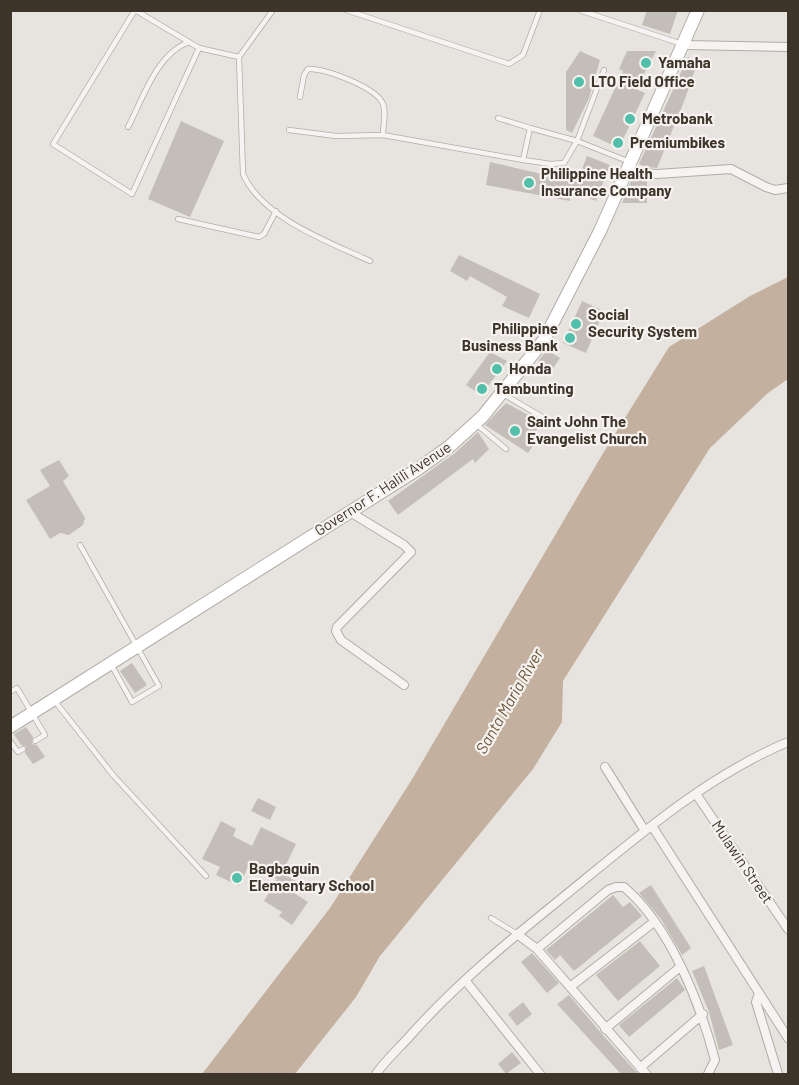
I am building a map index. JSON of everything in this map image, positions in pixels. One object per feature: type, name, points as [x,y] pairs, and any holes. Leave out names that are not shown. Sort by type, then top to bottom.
[{"type":"main road","name":"Governor F. Halili Avenue","points":[[10,727],[426,463],[475,424],[502,394],[544,340],[600,231],[685,45],[698,10]]},
{"type":"street","points":[[685,45],[789,47]]},
{"type":"street","points":[[629,167],[657,174],[731,169],[775,190],[789,188]]},
{"type":"street","points":[[350,512],[404,544],[411,552],[337,627],[336,631],[342,640],[404,685]]},
{"type":"street","points":[[376,1074],[428,1015],[517,934],[649,828],[696,794],[759,755],[789,742]]},
{"type":"street","points":[[605,767],[649,828],[789,1038]]},
{"type":"street","name":"Mulawin Street","points":[[696,794],[789,929]]},
{"type":"street","points":[[537,949],[608,890],[624,887],[654,922],[703,1014],[715,1060],[708,1074]]},
{"type":"street","points":[[570,987],[654,922]]},
{"type":"street","points":[[517,934],[537,949],[643,1071],[703,1014]]},
{"type":"street","points":[[605,1029],[680,967]]},
{"type":"street","points":[[465,980],[540,1074]]},
{"type":"street","points":[[759,993],[756,1002],[778,1074]]},
{"type":"lane","points":[[200,48],[132,194],[53,144],[135,10],[200,48],[239,57]]},
{"type":"lane","points":[[273,10],[239,57],[243,174],[247,183],[261,200],[276,211],[304,230],[370,261]]},
{"type":"lane","points":[[345,10],[509,64],[516,62],[523,55],[540,10]]},
{"type":"lane","points":[[579,10],[685,45]]},
{"type":"lane","points":[[128,127],[161,66],[176,48],[189,42]]},
{"type":"lane","points":[[300,97],[304,75],[308,69],[322,71],[355,83],[377,95],[381,100],[383,135]]},
{"type":"lane","points":[[290,130],[336,136],[383,135],[559,165],[569,158],[604,70]]},
{"type":"lane","points":[[498,118],[577,141],[629,167]]},
{"type":"lane","points":[[523,160],[530,128]]},
{"type":"lane","points":[[178,219],[254,237],[264,234],[276,211]]},
{"type":"lane","points":[[502,394],[556,425]]},
{"type":"lane","points":[[475,424],[506,449]]},
{"type":"lane","points":[[80,544],[159,686],[132,702],[110,663]]},
{"type":"lane","points":[[10,692],[17,688],[45,735],[35,741]]},
{"type":"lane","points":[[54,700],[106,767],[206,876]]},
{"type":"lane","points":[[10,741],[18,752],[23,749]]},
{"type":"lane","points":[[491,918],[517,934]]},
{"type":"water","name":"Santa Maria River","points":[[788,277],[788,379],[768,393],[710,448],[563,681],[562,722],[533,769],[380,956],[356,997],[295,1074],[202,1074],[330,908],[411,781],[602,455],[669,347],[750,296]]},
{"type":"building","points":[[647,10],[678,10],[670,34],[642,25]]},
{"type":"building","name":"LTO Field Office","points":[[580,51],[600,60],[589,98],[572,133],[566,130],[566,72]]},
{"type":"building","points":[[627,51],[656,51],[636,89],[645,93],[619,148],[593,136],[623,71],[619,69]]},
{"type":"building","points":[[688,57],[698,61],[685,99],[657,168],[646,167],[639,164]]},
{"type":"building","points":[[181,121],[224,141],[190,217],[148,199]]},
{"type":"building","name":"Philippine Health Insurance Company","points":[[587,156],[610,165],[596,201],[571,191],[570,201],[486,185],[490,162],[577,182]]},
{"type":"building","points":[[632,179],[647,180],[647,203],[622,203]]},
{"type":"building","points":[[459,255],[540,294],[529,318],[502,306],[507,297],[470,276],[467,281],[450,271]]},
{"type":"building","points":[[582,301],[604,311],[586,353],[563,343]]},
{"type":"building","points":[[547,350],[560,358],[552,370],[538,361]]},
{"type":"building","points":[[490,352],[507,361],[481,395],[466,385]]},
{"type":"building","name":"Saint John The Evangelist Church","points":[[506,403],[541,422],[532,438],[538,439],[528,453],[485,425]]},
{"type":"building","points":[[478,432],[489,449],[475,463],[473,459],[398,515],[388,501],[455,453]]},
{"type":"building","points":[[59,460],[69,476],[63,481],[85,518],[83,525],[69,535],[60,533],[50,539],[26,500],[50,486],[40,470]]},
{"type":"building","points":[[132,663],[147,685],[135,693],[120,671]]},
{"type":"building","points":[[26,727],[33,737],[32,744],[37,745],[45,757],[33,764],[25,753],[26,746],[21,745],[14,734]]},
{"type":"building","points":[[258,798],[276,807],[270,820],[251,811]]},
{"type":"building","points":[[221,821],[236,829],[233,836],[252,846],[261,827],[296,844],[282,873],[296,881],[291,891],[308,902],[292,925],[279,916],[282,912],[264,901],[277,879],[249,865],[239,886],[216,875],[220,867],[202,859]]},
{"type":"building","points":[[651,885],[691,948],[682,955],[661,919],[639,893]]},
{"type":"building","points":[[613,895],[623,907],[630,902],[642,916],[574,971],[560,955],[555,960],[546,950]]},
{"type":"building","points":[[640,941],[660,966],[618,1001],[596,975]]},
{"type":"building","points":[[532,953],[559,983],[547,993],[521,962]]},
{"type":"building","points":[[704,966],[733,1045],[719,1050],[709,1012],[692,971]]},
{"type":"building","points":[[677,978],[685,990],[629,1037],[619,1025]]},
{"type":"building","points":[[569,995],[638,1074],[621,1074],[557,1004]]},
{"type":"building","points":[[523,1002],[532,1014],[517,1026],[508,1014]]},
{"type":"building","points":[[512,1052],[521,1063],[506,1074],[498,1064]]},
{"type":"place","name":"Yamaha","points":[[646,63]]},
{"type":"place","name":"LTO Field Office","points":[[579,82]]},
{"type":"place","name":"Metrobank","points":[[630,119]]},
{"type":"place","name":"Premiumbikes","points":[[618,143]]},
{"type":"place","name":"Philippine Health Insurance Company","points":[[529,183]]},
{"type":"place","name":"Social Security System","points":[[576,324]]},
{"type":"place","name":"Philippine Business Bank","points":[[570,338]]},
{"type":"place","name":"Honda","points":[[497,369]]},
{"type":"place","name":"Tambunting","points":[[482,389]]},
{"type":"place","name":"Saint John The Evangelist Church","points":[[515,431]]},
{"type":"place","name":"Bagbaguin Elementary School","points":[[237,878]]}]
